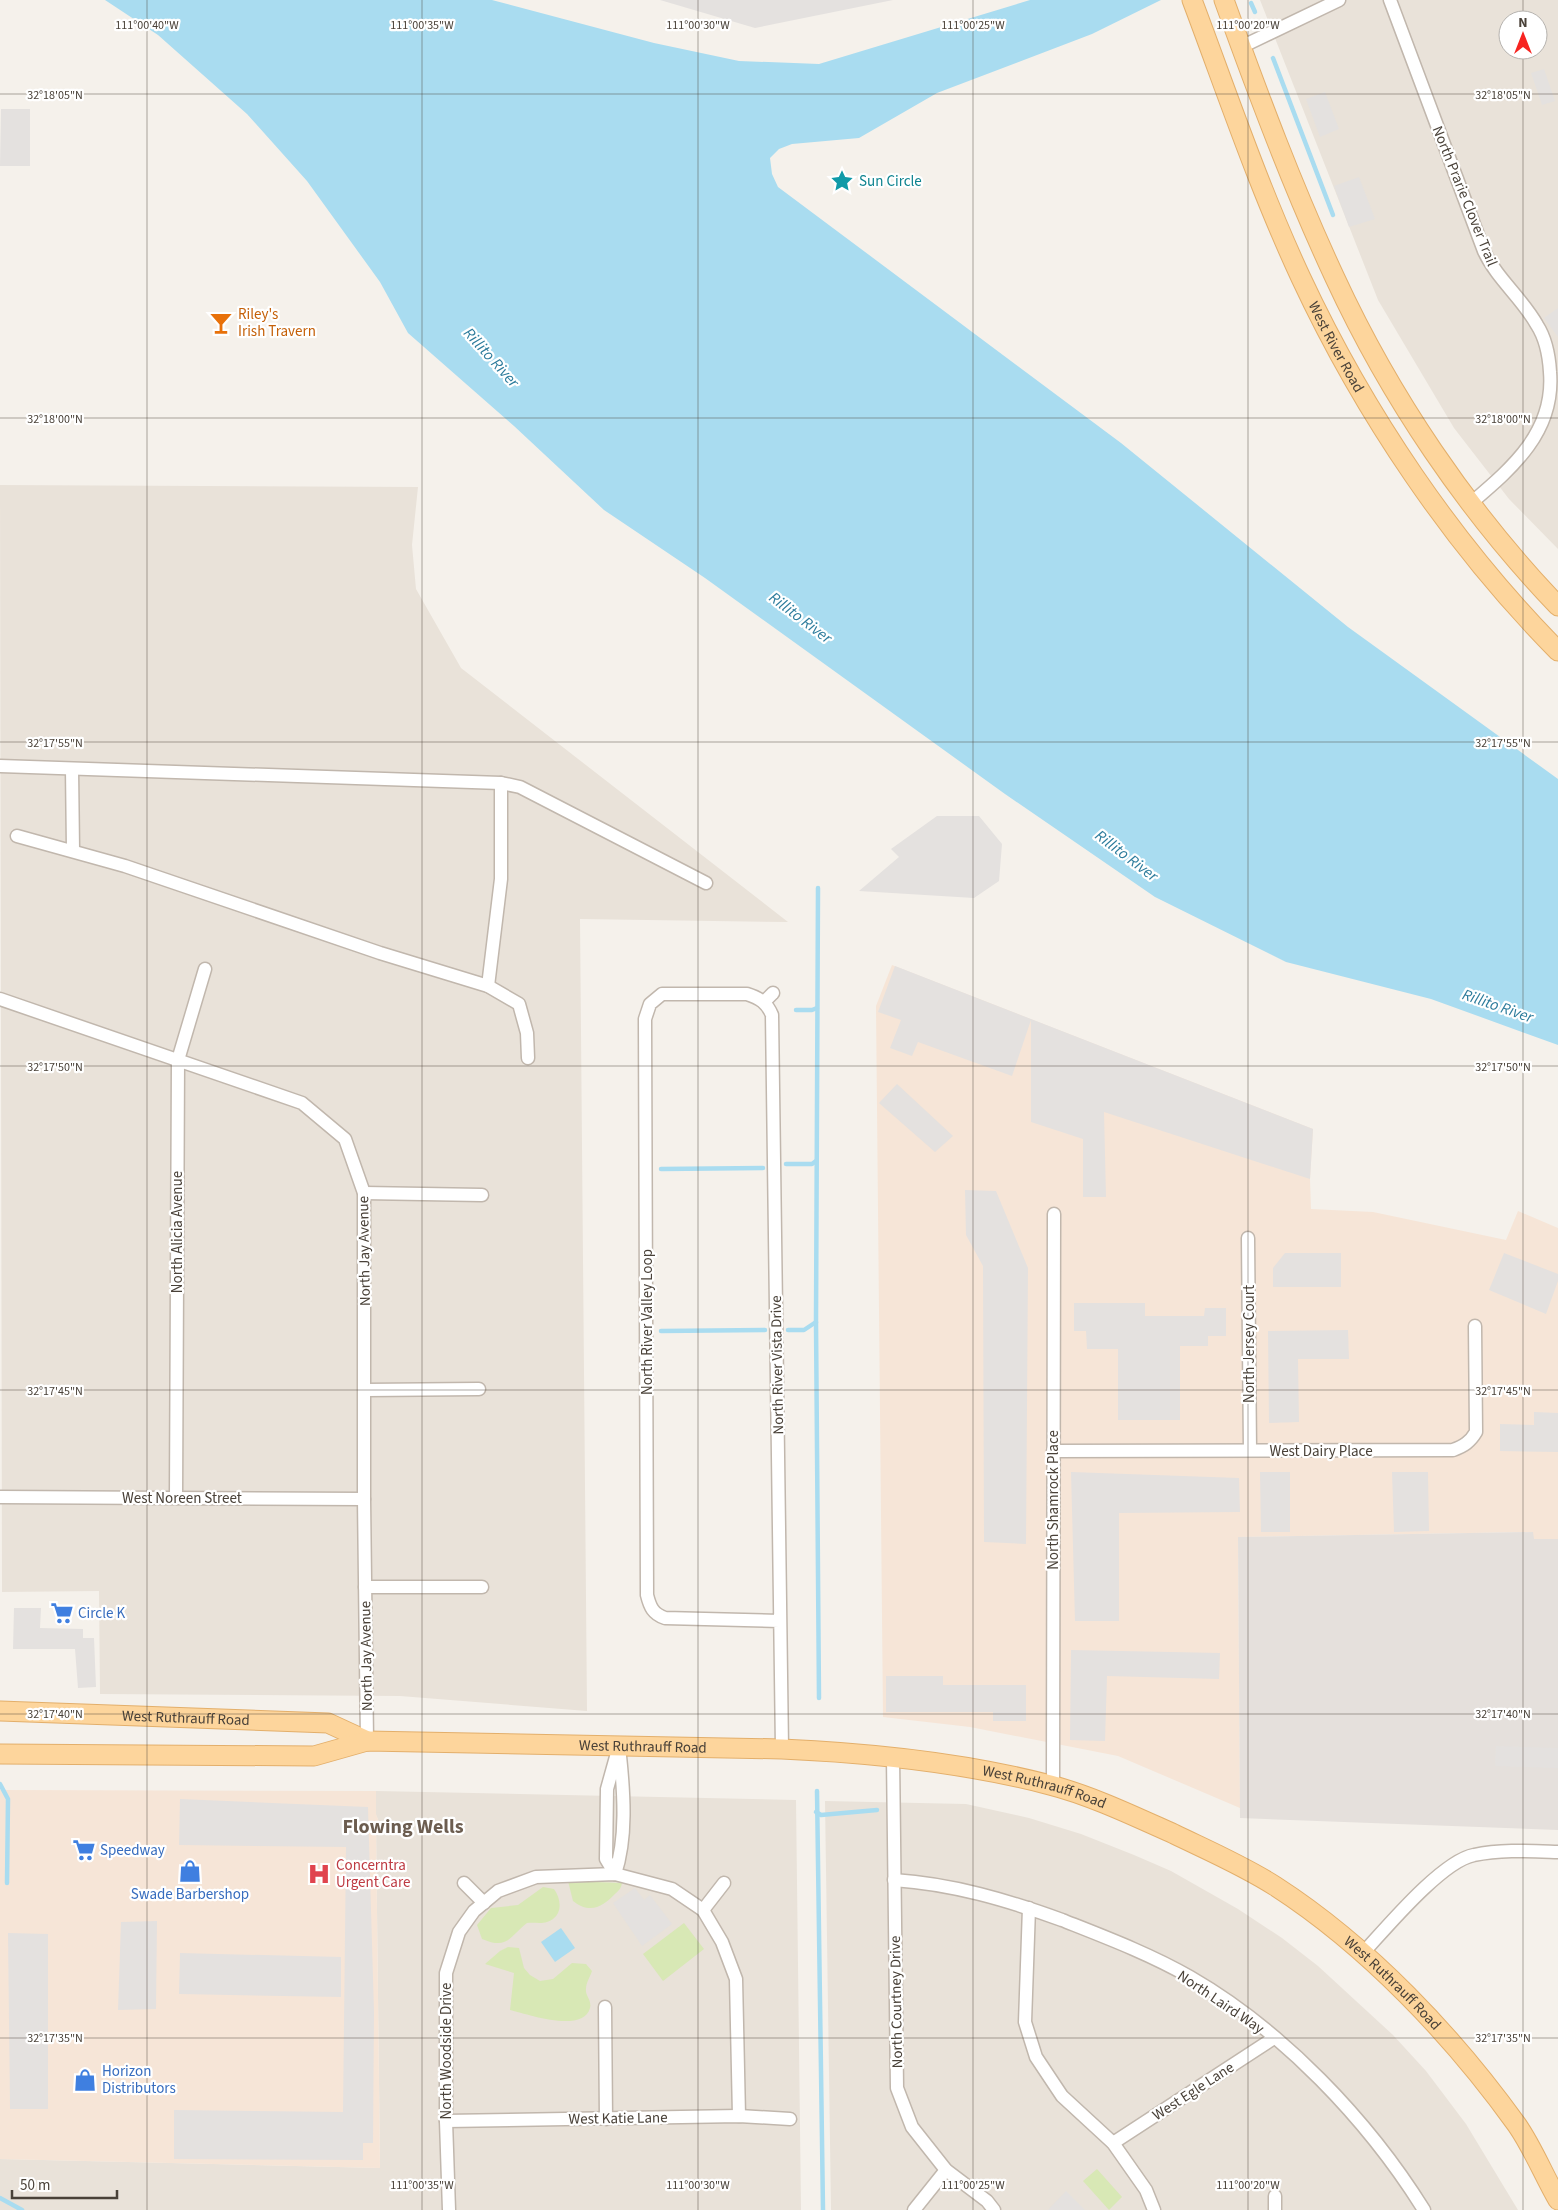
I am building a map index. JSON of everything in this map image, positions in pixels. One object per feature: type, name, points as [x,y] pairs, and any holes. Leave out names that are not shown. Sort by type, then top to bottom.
[{"type":"main road","name":"West River Road","points":[[1192,0],[1264,190],[1302,280],[1350,372],[1414,476],[1493,577],[1558,650]]},
{"type":"main road","name":"West River Road","points":[[1224,0],[1303,207],[1350,310],[1397,392],[1440,461],[1519,562],[1558,606]]},
{"type":"main road","points":[[1302,280],[1329,266]]},
{"type":"main road","name":"West Ruthrauff Road","points":[[0,1711],[328,1723],[367,1741]]},
{"type":"main road","name":"West Ruthrauff Road","points":[[0,1754],[314,1756],[367,1741],[782,1749],[843,1752],[971,1767],[1053,1785],[1136,1817],[1200,1846],[1274,1885],[1364,1952],[1448,2038],[1518,2127],[1558,2200]]},
{"type":"street","points":[[1241,47],[1340,0]]},
{"type":"street","name":"North Prarie Clover Trail","points":[[1390,0],[1484,251],[1499,276],[1538,325],[1548,354],[1550,398],[1539,431],[1510,468],[1471,503]]},
{"type":"street","points":[[0,766],[501,783],[520,787],[706,883]]},
{"type":"street","points":[[72,769],[73,850]]},
{"type":"street","points":[[488,986],[501,880],[501,783]]},
{"type":"street","points":[[17,836],[73,850],[380,953],[488,986],[519,1004],[527,1033],[528,1058]]},
{"type":"street","name":"North Alicia Avenue","points":[[176,1498],[178,1060],[205,969]]},
{"type":"street","name":"North River Valley Loop","points":[[747,994],[662,994],[648,1000],[646,1012],[647,1595],[649,1612],[674,1620],[779,1621]]},
{"type":"street","name":"North River Vista Drive","points":[[747,994],[769,997],[773,1026],[782,1749]]},
{"type":"street","name":"North Jay Avenue","points":[[0,999],[302,1103],[345,1139],[364,1193],[366,1390],[364,1499],[367,1741]]},
{"type":"street","points":[[364,1193],[482,1195]]},
{"type":"street","name":"North Shamrock Place","points":[[1053,1785],[1054,1214]]},
{"type":"street","name":"North Jersey Court","points":[[1248,1238],[1250,1450]]},
{"type":"street","name":"West Dairy Place","points":[[1054,1451],[1453,1450],[1464,1446],[1472,1439],[1476,1432],[1475,1326]]},
{"type":"street","points":[[366,1390],[479,1389]]},
{"type":"street","name":"West Noreen Street","points":[[0,1497],[364,1499]]},
{"type":"street","points":[[365,1587],[482,1587]]},
{"type":"street","points":[[615,1874],[606,1859],[607,1789],[619,1746]]},
{"type":"street","name":"North Courtney Drive","points":[[893,1757],[897,2088],[912,2127],[946,2170],[987,2201],[994,2210]]},
{"type":"street","points":[[1364,1952],[1441,1873],[1473,1855],[1524,1850],[1558,1852]]},
{"type":"street","name":"North Woodside Drive","points":[[449,2210],[446,2120],[446,1973],[459,1932],[474,1911],[498,1891],[536,1877],[615,1874],[672,1889],[703,1910]]},
{"type":"street","name":"North Laird Way","points":[[894,1880],[925,1882],[989,1895],[1029,1908],[1103,1936],[1190,1977],[1252,2019],[1325,2083],[1380,2148],[1424,2210]]},
{"type":"street","points":[[464,1883],[484,1903]]},
{"type":"street","points":[[724,1883],[703,1910],[722,1942],[736,1979],[739,2116]]},
{"type":"street","points":[[1029,1908],[1025,2022],[1036,2057],[1062,2096],[1113,2143],[1146,2190],[1154,2210]]},
{"type":"street","points":[[604,2007],[606,2119]]},
{"type":"street","name":"West Egle Lane","points":[[1113,2143],[1274,2038]]},
{"type":"street","name":"West Katie Lane","points":[[446,2120],[739,2116],[790,2119]]},
{"type":"street","points":[[914,2210],[946,2170]]},
{"type":"street","points":[[1275,2196],[1275,2210]]},
{"type":"shaded area","points":[[660,0],[893,0],[755,28]]},
{"type":"shaded area","points":[[1260,0],[1558,0],[1558,549],[1509,499],[1454,428],[1378,300]]},
{"type":"shaded area","points":[[1544,69],[1555,101],[1542,105],[1531,73]]},
{"type":"shaded area","points":[[1325,92],[1339,129],[1320,137],[1306,99]]},
{"type":"shaded area","points":[[1,109],[30,109],[30,166],[0,166]]},
{"type":"shaded area","points":[[1359,177],[1375,219],[1349,227],[1334,186]]},
{"type":"shaded area","points":[[1558,308],[1558,337],[1544,318]]},
{"type":"shaded area","points":[[0,485],[418,487],[412,545],[416,589],[461,668],[788,922],[580,919],[587,1711],[400,1696],[100,1694],[99,1591],[2,1592]]},
{"type":"shaded area","points":[[937,816],[979,816],[1002,844],[999,881],[974,898],[859,891],[899,857],[891,849]]},
{"type":"shaded area","points":[[892,965],[1313,1129],[1310,1179],[1311,1209],[1373,1212],[1506,1240],[1518,1211],[1558,1228],[1558,1539],[1533,1539],[1533,1532],[1238,1537],[1240,1808],[1118,1756],[970,1727],[883,1717],[876,1006]]},
{"type":"shaded area","points":[[895,966],[1313,1129],[1310,1179],[1104,1112],[1106,1197],[1083,1197],[1083,1139],[1031,1122],[1031,1020],[1012,1076],[918,1042],[912,1056],[890,1048],[901,1020],[878,1012]]},
{"type":"shaded area","points":[[897,1084],[953,1136],[935,1152],[879,1103]]},
{"type":"shaded area","points":[[965,1190],[996,1191],[1028,1268],[1026,1544],[984,1542],[983,1266],[966,1235]]},
{"type":"shaded area","points":[[1285,1253],[1341,1253],[1341,1287],[1273,1287],[1273,1268]]},
{"type":"shaded area","points":[[1504,1253],[1558,1274],[1558,1281],[1546,1314],[1489,1290]]},
{"type":"shaded area","points":[[1074,1303],[1145,1303],[1145,1316],[1204,1316],[1205,1308],[1226,1308],[1226,1336],[1208,1336],[1208,1346],[1180,1346],[1180,1420],[1118,1420],[1118,1349],[1087,1349],[1086,1331],[1074,1331]]},
{"type":"shaded area","points":[[1348,1330],[1349,1359],[1298,1359],[1299,1422],[1269,1423],[1268,1331]]},
{"type":"shaded area","points":[[1534,1412],[1558,1413],[1558,1452],[1500,1451],[1500,1424],[1534,1425]]},
{"type":"shaded area","points":[[1071,1472],[1239,1478],[1240,1512],[1119,1513],[1119,1621],[1075,1621]]},
{"type":"shaded area","points":[[1260,1472],[1290,1472],[1290,1532],[1261,1532]]},
{"type":"shaded area","points":[[1392,1472],[1428,1472],[1429,1531],[1394,1532]]},
{"type":"shaded area","points":[[1533,1532],[1534,1539],[1558,1539],[1558,1830],[1240,1818],[1238,1537]]},
{"type":"shaded area","points":[[14,1608],[41,1608],[40,1628],[83,1629],[83,1638],[94,1638],[96,1687],[78,1688],[75,1649],[13,1649]]},
{"type":"shaded area","points":[[1071,1650],[1220,1653],[1219,1679],[1107,1676],[1105,1741],[1070,1740]]},
{"type":"shaded area","points":[[886,1676],[943,1676],[943,1685],[1026,1685],[1026,1721],[993,1721],[993,1712],[886,1712]]},
{"type":"shaded area","points":[[1496,1746],[1558,1748],[1558,1768],[1495,1766]]},
{"type":"shaded area","points":[[0,1790],[376,1791],[376,1814],[379,1822],[376,1825],[380,2168],[0,2159]]},
{"type":"shaded area","points":[[376,1791],[796,1800],[801,2210],[0,2210],[0,2159],[380,2168],[376,1824],[379,1822],[376,1815]]},
{"type":"shaded area","points":[[180,1799],[368,1807],[374,2012],[373,2143],[363,2143],[363,2160],[174,2159],[174,2110],[343,2112],[346,1847],[179,1845]]},
{"type":"shaded area","points":[[825,1801],[966,1804],[1029,1818],[1081,1834],[1171,1871],[1238,1909],[1282,1938],[1318,1966],[1393,2035],[1426,2071],[1466,2124],[1518,2210],[831,2210]]},
{"type":"shaded area","points":[[635,1888],[644,1900],[650,1895],[672,1924],[642,1946],[613,1903]]},
{"type":"shaded area","points":[[157,1921],[156,2009],[118,2010],[121,1922]]},
{"type":"shaded area","points":[[8,1933],[48,1934],[48,2109],[10,2109]]},
{"type":"shaded area","points":[[180,1953],[341,1957],[341,1997],[179,1994]]},
{"type":"shaded area","points":[[1066,2191],[1085,2210],[1048,2210]]},
{"type":"green space","points":[[568,1881],[622,1883],[621,1887],[606,1902],[591,1908],[579,1905],[573,1901]]},
{"type":"green space","points":[[543,1887],[554,1889],[559,1898],[560,1908],[552,1920],[545,1923],[527,1923],[512,1937],[503,1942],[497,1943],[482,1939],[477,1925],[491,1908],[518,1905]]},
{"type":"green space","points":[[684,1923],[704,1949],[663,1981],[643,1954]]},
{"type":"green space","points":[[508,1947],[519,1948],[524,1968],[530,1975],[540,1981],[553,1979],[572,1963],[586,1964],[592,1971],[586,1989],[590,2008],[585,2016],[577,2020],[566,2021],[541,2018],[510,2010],[514,1973],[485,1964],[500,1951]]},
{"type":"green space","points":[[1097,2169],[1122,2197],[1109,2210],[1083,2181]]},
{"type":"water","name":"Rillito River","points":[[105,0],[492,0],[654,43],[739,61],[819,64],[1030,0],[1161,0],[1092,34],[937,93],[859,138],[792,144],[779,149],[770,158],[772,174],[778,187],[1121,443],[1348,627],[1558,779],[1558,1045],[1431,999],[1286,962],[1155,897],[1005,794],[705,578],[604,510],[514,426],[408,333],[380,282],[307,181],[247,114],[158,35]]},
{"type":"water","points":[[561,1928],[575,1948],[555,1962],[541,1942]]},
{"type":"waterway","points":[[1251,3],[1255,12]]},
{"type":"waterway","points":[[1273,58],[1333,215]]},
{"type":"waterway","points":[[818,888],[816,1322],[819,1698]]},
{"type":"waterway","points":[[796,1010],[812,1010],[817,1008]]},
{"type":"waterway","points":[[786,1164],[812,1164],[816,1161]]},
{"type":"waterway","points":[[661,1169],[763,1168]]},
{"type":"waterway","points":[[788,1330],[804,1330],[816,1322]]},
{"type":"waterway","points":[[661,1331],[765,1330]]},
{"type":"waterway","points":[[0,1784],[8,1799],[7,1883]]},
{"type":"waterway","points":[[817,1791],[823,2210]]},
{"type":"waterway","points":[[816,1812],[821,1815],[877,1810]]},
{"type":"waterway","points":[[0,2198],[22,2210]]},
{"type":"place","name":"Sun Circle","points":[[842,181]]},
{"type":"place","name":"Riley's Irish Travern","points":[[221,323]]},
{"type":"place","name":"Circle K","points":[[62,1613]]},
{"type":"place","name":"Speedway","points":[[84,1850]]},
{"type":"place","name":"Swade Barbershop","points":[[190,1871]]},
{"type":"place","name":"Concerntra Urgent Care","points":[[319,1874]]},
{"type":"place","name":"Horizon Distributors","points":[[85,2080]]},
{"type":"district","name":"Flowing Wells","points":[[403,1826]]}]
